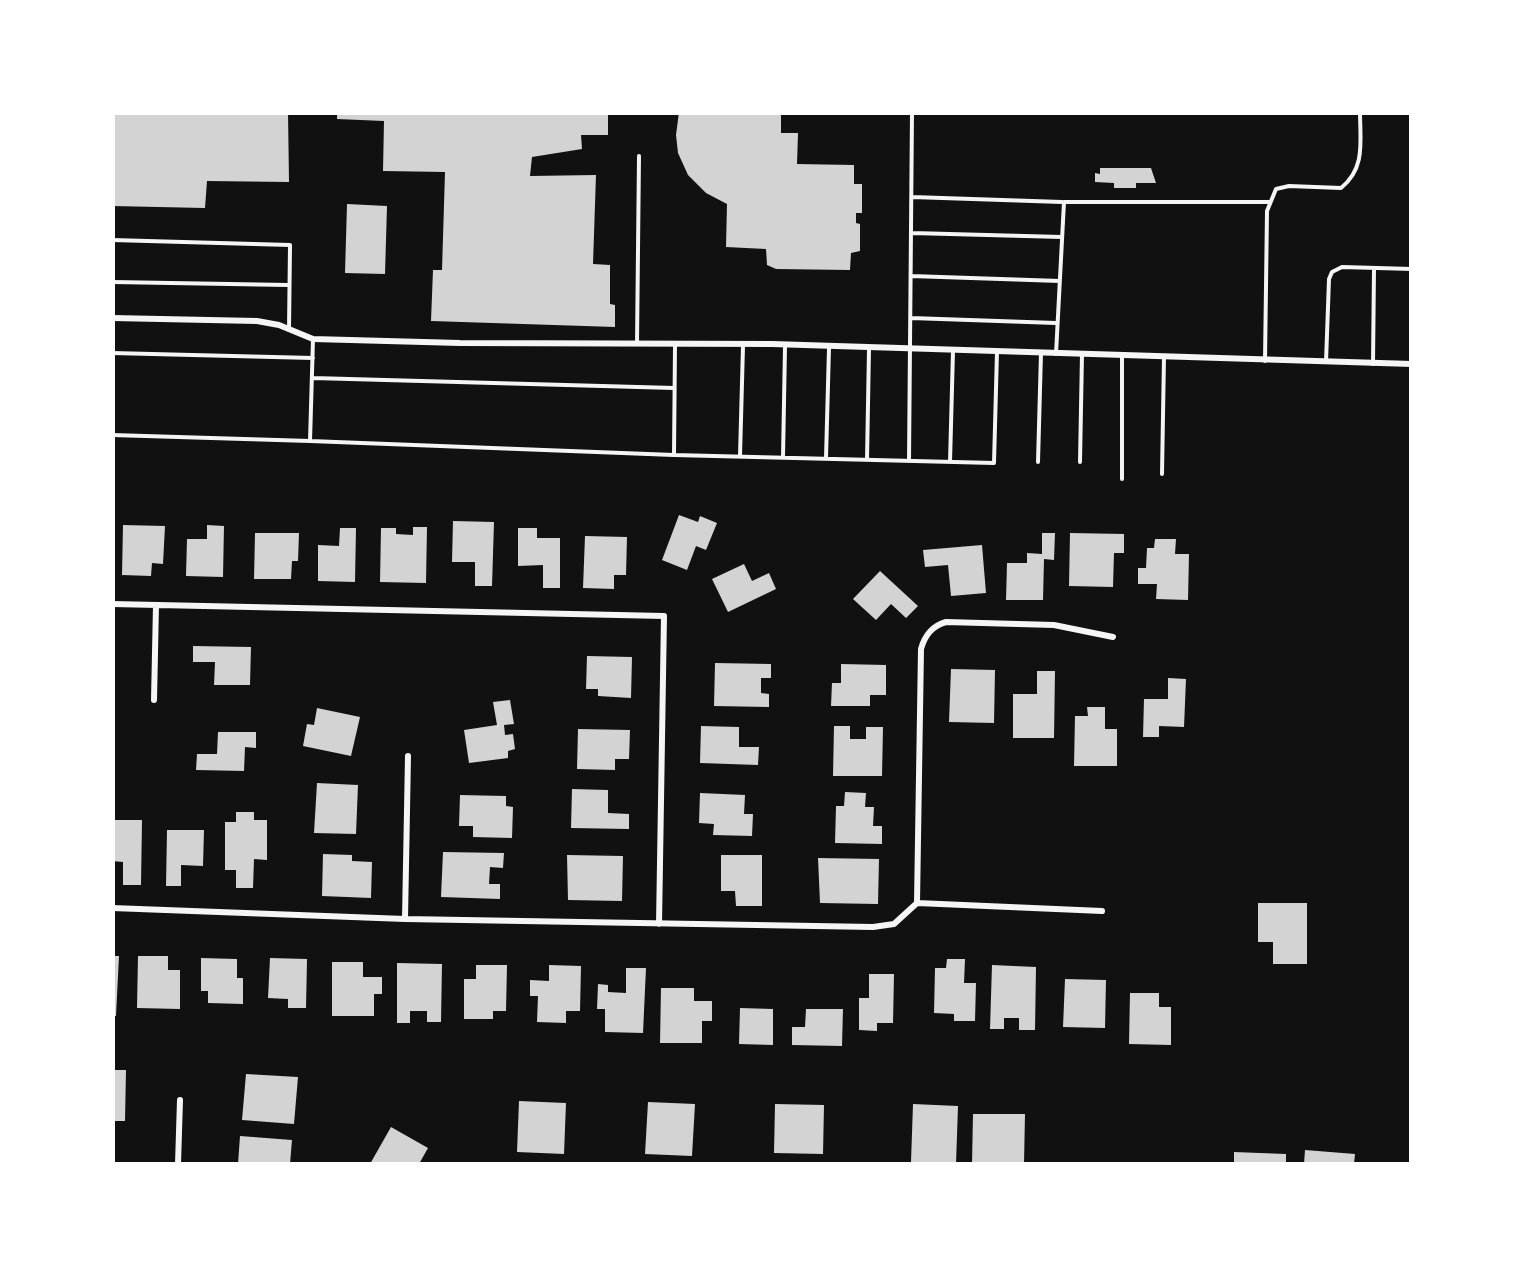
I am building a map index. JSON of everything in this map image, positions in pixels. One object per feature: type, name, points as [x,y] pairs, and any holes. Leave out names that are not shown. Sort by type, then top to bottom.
[{"type":"street","points":[[112,318],[258,322],[314,339],[785,344],[1412,364]]},
{"type":"street","points":[[112,604],[664,616],[659,924]]},
{"type":"street","points":[[154,700],[156,605]]},
{"type":"street","points":[[917,904],[924,639],[937,625],[946,622],[1054,625],[1113,637]]},
{"type":"street","points":[[405,918],[408,756]]},
{"type":"street","points":[[112,908],[873,928],[894,924],[917,904],[1102,910]]},
{"type":"street","points":[[178,1164],[180,1100]]},
{"type":"lane","points":[[909,460],[912,112]]},
{"type":"lane","points":[[1265,360],[1269,202],[1276,190],[1289,186],[1342,188],[1353,179],[1360,164],[1360,112]]},
{"type":"lane","points":[[637,344],[639,156]]},
{"type":"lane","points":[[912,197],[1269,202]]},
{"type":"lane","points":[[1056,354],[1064,202]]},
{"type":"lane","points":[[912,233],[1062,238]]},
{"type":"lane","points":[[112,240],[290,245],[290,330]]},
{"type":"lane","points":[[1326,362],[1332,272],[1342,266],[1412,268]]},
{"type":"lane","points":[[1373,364],[1374,268]]},
{"type":"lane","points":[[912,276],[1060,281]]},
{"type":"lane","points":[[112,282],[290,285]]},
{"type":"lane","points":[[911,318],[1058,323]]},
{"type":"lane","points":[[310,440],[314,339]]},
{"type":"lane","points":[[674,454],[675,344]]},
{"type":"lane","points":[[740,456],[743,344]]},
{"type":"lane","points":[[783,457],[785,344]]},
{"type":"lane","points":[[826,458],[829,346]]},
{"type":"lane","points":[[867,460],[869,347]]},
{"type":"lane","points":[[950,462],[953,350]]},
{"type":"lane","points":[[112,435],[994,463],[997,352]]},
{"type":"lane","points":[[112,353],[313,358]]},
{"type":"lane","points":[[1038,462],[1041,353]]},
{"type":"lane","points":[[1080,462],[1082,354]]},
{"type":"lane","points":[[1122,356],[1122,479]]},
{"type":"lane","points":[[1162,474],[1164,357]]},
{"type":"lane","points":[[312,378],[674,388]]},
{"type":"building","points":[[112,112],[288,112],[289,182],[207,181],[205,208],[112,206]]},
{"type":"building","points":[[337,112],[608,112],[608,135],[581,135],[582,149],[532,157],[530,176],[596,175],[593,264],[610,265],[610,304],[615,305],[615,327],[431,321],[433,270],[442,270],[445,172],[383,171],[384,121],[337,119]]},
{"type":"building","points":[[679,112],[781,112],[781,133],[798,133],[797,164],[854,165],[854,184],[862,184],[862,213],[856,213],[860,251],[851,253],[850,270],[776,269],[767,265],[766,249],[726,247],[727,204],[706,193],[688,175],[678,153]]},
{"type":"building","points":[[1100,168],[1151,168],[1156,183],[1114,188],[1114,183],[1095,182],[1095,173],[1100,174]]},
{"type":"building","points":[[347,204],[387,206],[385,274],[345,273]]},
{"type":"building","points":[[679,515],[698,522],[700,516],[717,523],[706,550],[696,546],[687,570],[662,560]]},
{"type":"building","points":[[453,521],[494,522],[492,586],[475,586],[475,562],[452,562]]},
{"type":"building","points":[[123,525],[165,526],[163,564],[152,563],[151,576],[122,575]]},
{"type":"building","points":[[207,525],[224,526],[223,577],[186,576],[187,539],[207,539]]},
{"type":"building","points":[[413,527],[427,527],[426,583],[380,582],[381,528],[396,528],[396,534],[413,535]]},
{"type":"building","points":[[340,528],[356,528],[355,582],[318,581],[318,545],[339,546]]},
{"type":"building","points":[[518,528],[537,528],[537,538],[560,538],[560,588],[543,588],[543,565],[518,566]]},
{"type":"building","points":[[255,533],[299,533],[298,561],[292,561],[291,579],[254,579]]},
{"type":"building","points":[[1042,533],[1055,533],[1054,560],[1044,559],[1043,600],[1006,600],[1007,563],[1027,563],[1027,553],[1042,554]]},
{"type":"building","points":[[1070,533],[1124,534],[1124,553],[1114,553],[1113,587],[1069,586]]},
{"type":"building","points":[[585,536],[627,537],[626,575],[614,575],[614,589],[583,588]]},
{"type":"building","points":[[1155,539],[1176,539],[1175,554],[1189,554],[1188,600],[1156,599],[1157,584],[1138,584],[1138,568],[1146,568],[1147,548],[1154,548]]},
{"type":"building","points":[[982,545],[986,593],[951,596],[948,565],[925,567],[923,550]]},
{"type":"building","points":[[744,564],[752,581],[769,573],[776,589],[728,612],[712,579]]},
{"type":"building","points":[[880,571],[918,606],[906,618],[891,604],[876,620],[853,599]]},
{"type":"building","points":[[193,646],[251,647],[250,685],[214,685],[215,662],[193,662]]},
{"type":"building","points":[[587,656],[632,657],[631,698],[598,696],[598,689],[586,689]]},
{"type":"building","points":[[715,663],[771,664],[771,678],[761,678],[761,693],[769,694],[769,707],[714,706]]},
{"type":"building","points":[[841,664],[886,665],[886,695],[870,695],[870,706],[831,706],[832,683],[841,683]]},
{"type":"building","points":[[951,669],[995,670],[994,723],[949,722]]},
{"type":"building","points":[[1037,671],[1055,671],[1054,738],[1013,738],[1013,694],[1037,694]]},
{"type":"building","points":[[1168,678],[1186,679],[1184,727],[1159,726],[1159,737],[1143,737],[1144,699],[1168,699]]},
{"type":"building","points":[[510,700],[514,724],[504,725],[505,735],[513,734],[515,749],[508,751],[508,758],[469,763],[464,730],[497,725],[493,702]]},
{"type":"building","points":[[1087,707],[1105,707],[1105,729],[1117,729],[1117,766],[1074,766],[1075,716],[1088,716]]},
{"type":"building","points":[[317,708],[360,717],[351,756],[303,746],[307,724],[314,725]]},
{"type":"building","points":[[701,726],[739,727],[739,747],[759,747],[758,765],[700,763]]},
{"type":"building","points":[[834,726],[850,726],[850,739],[866,739],[866,727],[883,727],[882,776],[833,776]]},
{"type":"building","points":[[578,729],[630,730],[629,759],[615,759],[615,770],[577,769]]},
{"type":"building","points":[[218,732],[256,732],[256,748],[245,747],[244,771],[196,770],[197,754],[217,754]]},
{"type":"building","points":[[317,783],[358,785],[356,834],[314,833]]},
{"type":"building","points":[[572,789],[608,790],[608,813],[629,814],[629,829],[571,828]]},
{"type":"building","points":[[845,792],[866,793],[865,807],[874,807],[873,826],[882,826],[882,844],[835,843],[836,806],[844,806]]},
{"type":"building","points":[[700,793],[745,795],[744,814],[753,814],[752,836],[713,835],[714,824],[699,823]]},
{"type":"building","points":[[460,795],[506,796],[506,806],[513,807],[512,838],[473,837],[473,826],[459,826]]},
{"type":"building","points":[[236,812],[254,812],[254,820],[267,820],[267,860],[254,859],[253,888],[236,888],[236,870],[225,870],[225,822],[236,822]]},
{"type":"building","points":[[112,820],[142,820],[141,885],[123,885],[123,862],[112,861]]},
{"type":"building","points":[[167,830],[204,830],[203,866],[181,865],[181,886],[166,886]]},
{"type":"building","points":[[443,852],[504,853],[503,868],[490,867],[489,884],[500,884],[500,899],[441,897]]},
{"type":"building","points":[[323,854],[352,855],[352,861],[372,862],[371,898],[322,896]]},
{"type":"building","points":[[567,855],[623,856],[622,901],[568,900]]},
{"type":"building","points":[[721,855],[762,855],[762,906],[736,906],[735,891],[721,891]]},
{"type":"building","points":[[818,858],[879,859],[878,904],[820,903]]},
{"type":"building","points":[[1258,903],[1307,903],[1307,964],[1273,964],[1273,942],[1258,942]]},
{"type":"building","points":[[112,956],[119,956],[116,1016],[112,1016]]},
{"type":"building","points":[[138,956],[168,956],[168,970],[180,970],[180,1009],[137,1008]]},
{"type":"building","points":[[201,958],[237,959],[237,978],[243,978],[243,1004],[208,1003],[208,991],[201,991]]},
{"type":"building","points":[[270,958],[307,959],[306,1008],[288,1008],[288,999],[268,998]]},
{"type":"building","points":[[947,959],[965,959],[964,983],[976,983],[975,1021],[954,1021],[954,1014],[934,1013],[935,968],[946,968]]},
{"type":"building","points":[[332,962],[363,962],[363,977],[382,977],[382,994],[374,994],[374,1016],[332,1016]]},
{"type":"building","points":[[397,963],[442,964],[441,1022],[427,1022],[427,1011],[410,1011],[410,1023],[397,1023]]},
{"type":"building","points":[[476,965],[507,965],[506,1011],[493,1011],[493,1019],[464,1019],[464,979],[476,979]]},
{"type":"building","points":[[549,965],[581,966],[580,1011],[566,1011],[566,1023],[537,1022],[538,996],[530,996],[530,980],[549,981]]},
{"type":"building","points":[[992,965],[1036,967],[1035,1030],[1019,1030],[1019,1018],[1004,1018],[1004,1029],[990,1029]]},
{"type":"building","points":[[626,968],[646,968],[643,1033],[605,1032],[605,1009],[597,1009],[598,984],[608,985],[608,992],[626,993]]},
{"type":"building","points":[[869,974],[894,974],[893,1023],[877,1023],[877,1031],[859,1030],[859,998],[869,998]]},
{"type":"building","points":[[1065,979],[1106,980],[1105,1028],[1063,1027]]},
{"type":"building","points":[[661,988],[694,988],[694,1001],[712,1001],[712,1021],[702,1021],[702,1043],[660,1043]]},
{"type":"building","points":[[1130,993],[1159,993],[1159,1007],[1171,1007],[1171,1045],[1129,1044]]},
{"type":"building","points":[[740,1008],[773,1009],[773,1045],[739,1044]]},
{"type":"building","points":[[806,1009],[843,1009],[842,1046],[792,1045],[792,1027],[805,1027]]},
{"type":"building","points":[[112,1070],[126,1070],[125,1121],[112,1121]]},
{"type":"building","points":[[246,1074],[298,1077],[294,1124],[242,1120]]},
{"type":"building","points":[[519,1101],[566,1103],[564,1154],[517,1152]]},
{"type":"building","points":[[648,1102],[695,1104],[692,1156],[645,1154]]},
{"type":"building","points":[[775,1104],[824,1105],[823,1154],[774,1153]]},
{"type":"building","points":[[913,1104],[958,1106],[956,1164],[911,1162]]},
{"type":"building","points":[[973,1114],[1025,1114],[1024,1164],[972,1164]]},
{"type":"building","points":[[391,1127],[428,1148],[419,1164],[370,1164]]},
{"type":"building","points":[[240,1136],[292,1140],[290,1164],[238,1164]]},
{"type":"building","points":[[1305,1150],[1355,1154],[1354,1164],[1304,1164]]},
{"type":"building","points":[[1234,1152],[1286,1154],[1286,1164],[1234,1164]]}]
